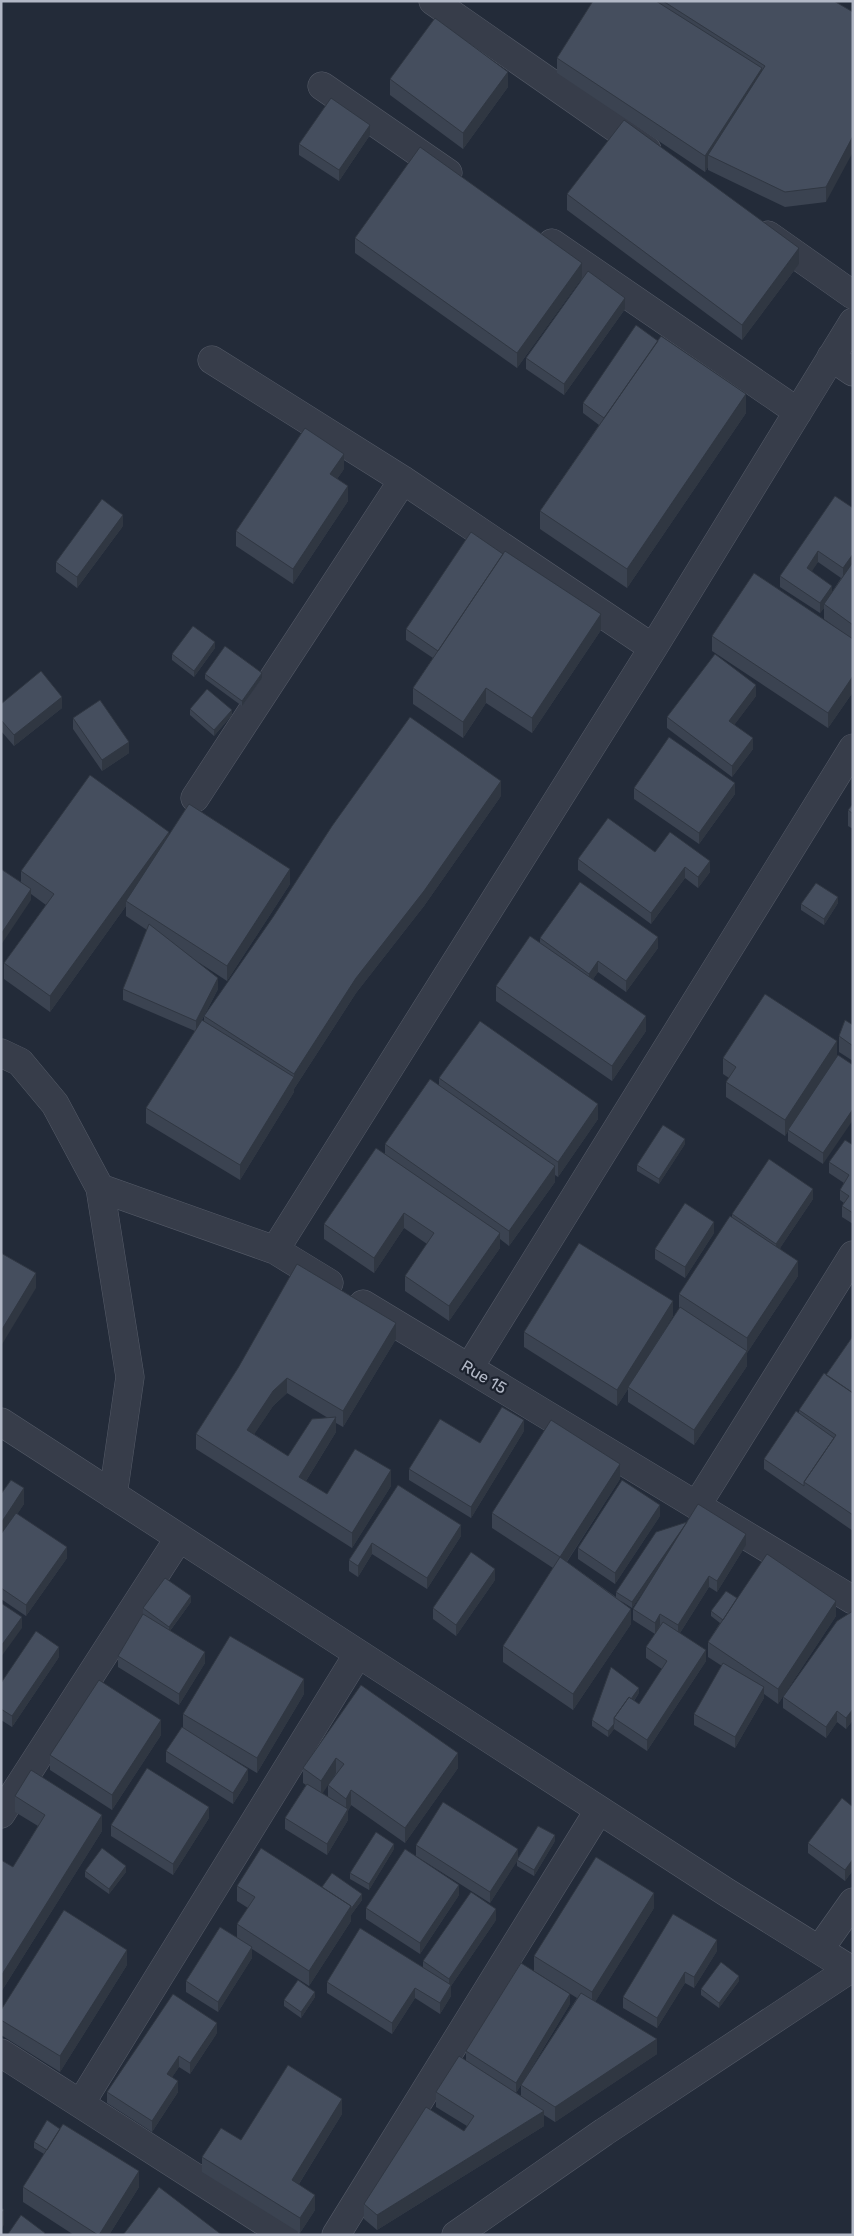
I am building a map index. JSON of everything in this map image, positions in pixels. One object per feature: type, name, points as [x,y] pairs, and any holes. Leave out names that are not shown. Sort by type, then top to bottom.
[{"type":"street","points":[[433,1],[667,165]]},
{"type":"street","points":[[322,86],[470,187]]},
{"type":"street","points":[[748,221],[853,295]]},
{"type":"street","points":[[527,226],[798,412]]},
{"type":"street","points":[[274,1250],[653,648],[798,412],[842,364],[853,322]]},
{"type":"street","points":[[212,360],[403,480],[653,648]]},
{"type":"street","points":[[195,798],[403,480]]},
{"type":"street","points":[[469,1368],[853,748]]},
{"type":"street","points":[[1,1053],[20,1062],[55,1104],[100,1188],[130,1377],[113,1495]]},
{"type":"street","name":"Rue 15","points":[[100,1188],[274,1250],[853,1600]]},
{"type":"street","points":[[697,1506],[853,1255]]},
{"type":"street","points":[[1,1422],[599,1810],[851,1970],[612,2127],[456,2235]]},
{"type":"street","points":[[1,1814],[179,1538]]},
{"type":"street","points":[[81,2104],[358,1654]]},
{"type":"street","points":[[336,2235],[599,1810]]},
{"type":"street","points":[[819,1950],[853,1902]]},
{"type":"street","points":[[1,2053],[285,2235]]},
{"type":"building","points":[[593,1],[656,1],[762,68],[705,156],[557,58]]},
{"type":"building","points":[[663,1],[834,1],[853,12],[853,136],[826,187],[785,192],[708,155],[765,66]]},
{"type":"building","points":[[435,18],[508,72],[463,133],[390,79]]},
{"type":"building","points":[[331,98],[370,125],[339,170],[299,144]]},
{"type":"building","points":[[624,120],[799,248],[742,325],[567,194]]},
{"type":"building","points":[[420,147],[582,263],[517,353],[355,238]]},
{"type":"building","points":[[588,271],[625,298],[564,384],[526,358]]},
{"type":"building","points":[[636,325],[658,341],[604,418],[583,403]]},
{"type":"building","points":[[661,336],[746,394],[627,569],[540,511]]},
{"type":"building","points":[[305,428],[344,454],[330,474],[348,486],[293,569],[236,531]]},
{"type":"building","points":[[835,496],[853,508],[853,554],[843,568],[818,551],[807,568],[832,586],[820,603],[780,576]]},
{"type":"building","points":[[102,499],[123,515],[77,577],[56,562]]},
{"type":"building","points":[[471,532],[503,554],[438,651],[406,629]]},
{"type":"building","points":[[505,551],[601,614],[532,718],[486,688],[463,722],[413,688]]},
{"type":"building","points":[[853,562],[853,625],[824,604]]},
{"type":"building","points":[[754,573],[853,639],[853,676],[828,713],[712,636]]},
{"type":"building","points":[[193,626],[215,642],[194,671],[172,654]]},
{"type":"building","points":[[225,646],[262,673],[242,701],[205,674]]},
{"type":"building","points":[[715,654],[756,685],[729,721],[753,738],[732,766],[667,717]]},
{"type":"building","points":[[41,671],[62,697],[14,735],[1,720],[1,704]]},
{"type":"building","points":[[207,689],[232,710],[214,730],[190,709]]},
{"type":"building","points":[[100,700],[129,742],[102,760],[73,718]]},
{"type":"building","points":[[410,717],[501,781],[424,891],[356,978],[294,1074],[204,1016],[273,917],[332,826]]},
{"type":"building","points":[[669,737],[735,783],[699,833],[634,788]]},
{"type":"building","points":[[90,775],[169,832],[50,996],[4,963],[54,894],[21,871]]},
{"type":"building","points":[[189,804],[290,869],[227,966],[126,901]]},
{"type":"building","points":[[853,804],[853,814],[848,810]]},
{"type":"building","points":[[608,818],[655,852],[670,832],[710,861],[698,877],[685,867],[651,913],[578,859]]},
{"type":"building","points":[[1,869],[31,889],[1,934]]},
{"type":"building","points":[[580,882],[658,937],[626,981],[598,961],[589,974],[540,938]]},
{"type":"building","points":[[816,883],[838,897],[824,919],[801,904]]},
{"type":"building","points":[[149,924],[218,978],[196,1021],[123,989]]},
{"type":"building","points":[[530,936],[646,1016],[612,1066],[496,986]]},
{"type":"building","points":[[765,994],[837,1041],[785,1120],[726,1082],[736,1067],[723,1058]]},
{"type":"building","points":[[202,1020],[294,1077],[240,1165],[146,1108]]},
{"type":"building","points":[[845,1020],[853,1025],[853,1046],[839,1036]]},
{"type":"building","points":[[480,1021],[598,1104],[558,1162],[439,1078]]},
{"type":"building","points":[[838,1055],[853,1065],[853,1109],[823,1153],[788,1130]]},
{"type":"building","points":[[430,1079],[555,1166],[509,1231],[385,1144]]},
{"type":"building","points":[[663,1125],[685,1139],[659,1179],[637,1165]]},
{"type":"building","points":[[845,1140],[853,1145],[853,1213],[842,1206],[849,1196],[840,1190],[849,1175],[829,1162]]},
{"type":"building","points":[[376,1148],[500,1233],[449,1306],[405,1276],[434,1233],[404,1213],[374,1258],[324,1224]]},
{"type":"building","points":[[769,1159],[813,1189],[776,1244],[732,1214]]},
{"type":"building","points":[[685,1203],[714,1222],[685,1267],[655,1249]]},
{"type":"building","points":[[730,1216],[798,1261],[747,1338],[679,1294]]},
{"type":"building","points":[[579,1243],[673,1301],[617,1390],[524,1332]]},
{"type":"building","points":[[1,1253],[36,1273],[1,1331]]},
{"type":"building","points":[[297,1264],[396,1323],[343,1411],[287,1378],[273,1391],[247,1430],[288,1456],[312,1419],[336,1417],[299,1477],[327,1494],[355,1449],[391,1470],[352,1533],[196,1434],[238,1368]]},
{"type":"building","points":[[680,1307],[747,1351],[694,1430],[628,1387]]},
{"type":"building","points":[[853,1336],[853,1393],[826,1375]]},
{"type":"building","points":[[824,1373],[853,1393],[853,1515],[804,1482],[836,1435],[799,1410]]},
{"type":"building","points":[[502,1407],[524,1420],[471,1507],[409,1469],[440,1419],[480,1443]]},
{"type":"building","points":[[796,1411],[834,1438],[804,1482],[804,1486],[764,1459]]},
{"type":"building","points":[[551,1420],[620,1464],[560,1557],[492,1513]]},
{"type":"building","points":[[11,1480],[24,1488],[1,1523],[1,1494]]},
{"type":"building","points":[[622,1480],[660,1505],[615,1573],[578,1548]]},
{"type":"building","points":[[398,1485],[461,1525],[427,1578],[372,1543],[358,1566],[349,1560]]},
{"type":"building","points":[[698,1504],[746,1534],[717,1581],[709,1576],[678,1625],[660,1614],[655,1623],[633,1609]]},
{"type":"building","points":[[16,1513],[67,1547],[26,1605],[1,1588],[1,1534]]},
{"type":"building","points":[[687,1522],[632,1602],[616,1592],[656,1532]]},
{"type":"building","points":[[471,1552],[495,1569],[456,1625],[433,1608]]},
{"type":"building","points":[[767,1554],[836,1601],[778,1689],[708,1642]]},
{"type":"building","points":[[560,1557],[631,1609],[573,1694],[503,1646]]},
{"type":"building","points":[[165,1578],[191,1596],[169,1627],[143,1608]]},
{"type":"building","points":[[726,1591],[737,1598],[723,1620],[711,1611]]},
{"type":"building","points":[[1,1603],[22,1617],[1,1646]]},
{"type":"building","points":[[853,1611],[853,1709],[846,1718],[837,1711],[826,1727],[783,1697],[837,1621]]},
{"type":"building","points":[[143,1614],[205,1652],[179,1694],[118,1656]]},
{"type":"building","points":[[663,1622],[706,1650],[647,1740],[614,1718],[629,1697],[639,1704],[667,1661],[646,1647]]},
{"type":"building","points":[[36,1631],[59,1647],[12,1716],[1,1709],[1,1683]]},
{"type":"building","points":[[230,1636],[304,1679],[257,1758],[183,1714]]},
{"type":"building","points":[[723,1663],[764,1687],[735,1737],[694,1714]]},
{"type":"building","points":[[611,1667],[639,1688],[631,1699],[629,1697],[614,1718],[614,1724],[608,1731],[592,1720]]},
{"type":"building","points":[[99,1680],[161,1720],[112,1795],[50,1755]]},
{"type":"building","points":[[361,1685],[458,1753],[405,1828],[351,1790],[346,1799],[328,1785],[344,1764],[336,1758],[321,1781],[303,1768]]},
{"type":"building","points":[[182,1727],[248,1769],[233,1793],[166,1751]]},
{"type":"building","points":[[147,1768],[209,1807],[173,1864],[111,1825]]},
{"type":"building","points":[[31,1770],[102,1815],[1,1976],[1,1860],[13,1867],[45,1815],[15,1796]]},
{"type":"building","points":[[307,1784],[348,1809],[327,1844],[285,1818]]},
{"type":"building","points":[[842,1798],[853,1807],[853,1859],[845,1870],[808,1843]]},
{"type":"building","points":[[443,1802],[518,1849],[490,1892],[416,1845]]},
{"type":"building","points":[[538,1826],[555,1835],[534,1870],[517,1860]]},
{"type":"building","points":[[376,1832],[394,1844],[369,1884],[350,1873]]},
{"type":"building","points":[[102,1848],[126,1866],[109,1889],[85,1871]]},
{"type":"building","points":[[261,1848],[351,1906],[309,1971],[237,1924],[255,1897],[237,1886]]},
{"type":"building","points":[[405,1849],[459,1885],[420,1943],[366,1908]]},
{"type":"building","points":[[596,1857],[654,1893],[592,1992],[534,1956]]},
{"type":"building","points":[[332,1873],[362,1894],[351,1909],[351,1906],[322,1887]]},
{"type":"building","points":[[471,1892],[496,1909],[449,1979],[423,1961]]},
{"type":"building","points":[[64,1910],[127,1950],[60,2056],[1,2020],[1,2010]]},
{"type":"building","points":[[673,1914],[717,1940],[694,1977],[685,1972],[657,2018],[623,1997]]},
{"type":"building","points":[[220,1927],[252,1947],[218,2002],[186,1981]]},
{"type":"building","points":[[360,1928],[451,1985],[440,2003],[415,1988],[392,2023],[327,1982]]},
{"type":"building","points":[[721,1962],[739,1976],[719,2003],[701,1989]]},
{"type":"building","points":[[521,1963],[570,1994],[516,2083],[466,2051]]},
{"type":"building","points":[[298,1980],[315,1992],[301,2012],[284,2000]]},
{"type":"building","points":[[581,1993],[657,2039],[555,2107],[521,2085]]},
{"type":"building","points":[[173,1994],[217,2023],[190,2063],[179,2056],[167,2074],[178,2081],[152,2121],[107,2092]]},
{"type":"building","points":[[459,2056],[544,2111],[377,2215],[364,2204],[426,2107],[464,2131],[474,2116],[436,2092]]},
{"type":"building","points":[[288,2065],[342,2099],[292,2180],[315,2195],[300,2218],[202,2157],[221,2128],[241,2140]]},
{"type":"building","points":[[47,2120],[60,2129],[47,2150],[34,2142]]},
{"type":"building","points":[[63,2124],[139,2171],[99,2235],[23,2187]]},
{"type":"building","points":[[159,2187],[222,2235],[123,2235]]},
{"type":"building","points":[[21,2215],[45,2233],[43,2235],[9,2235]]}]
